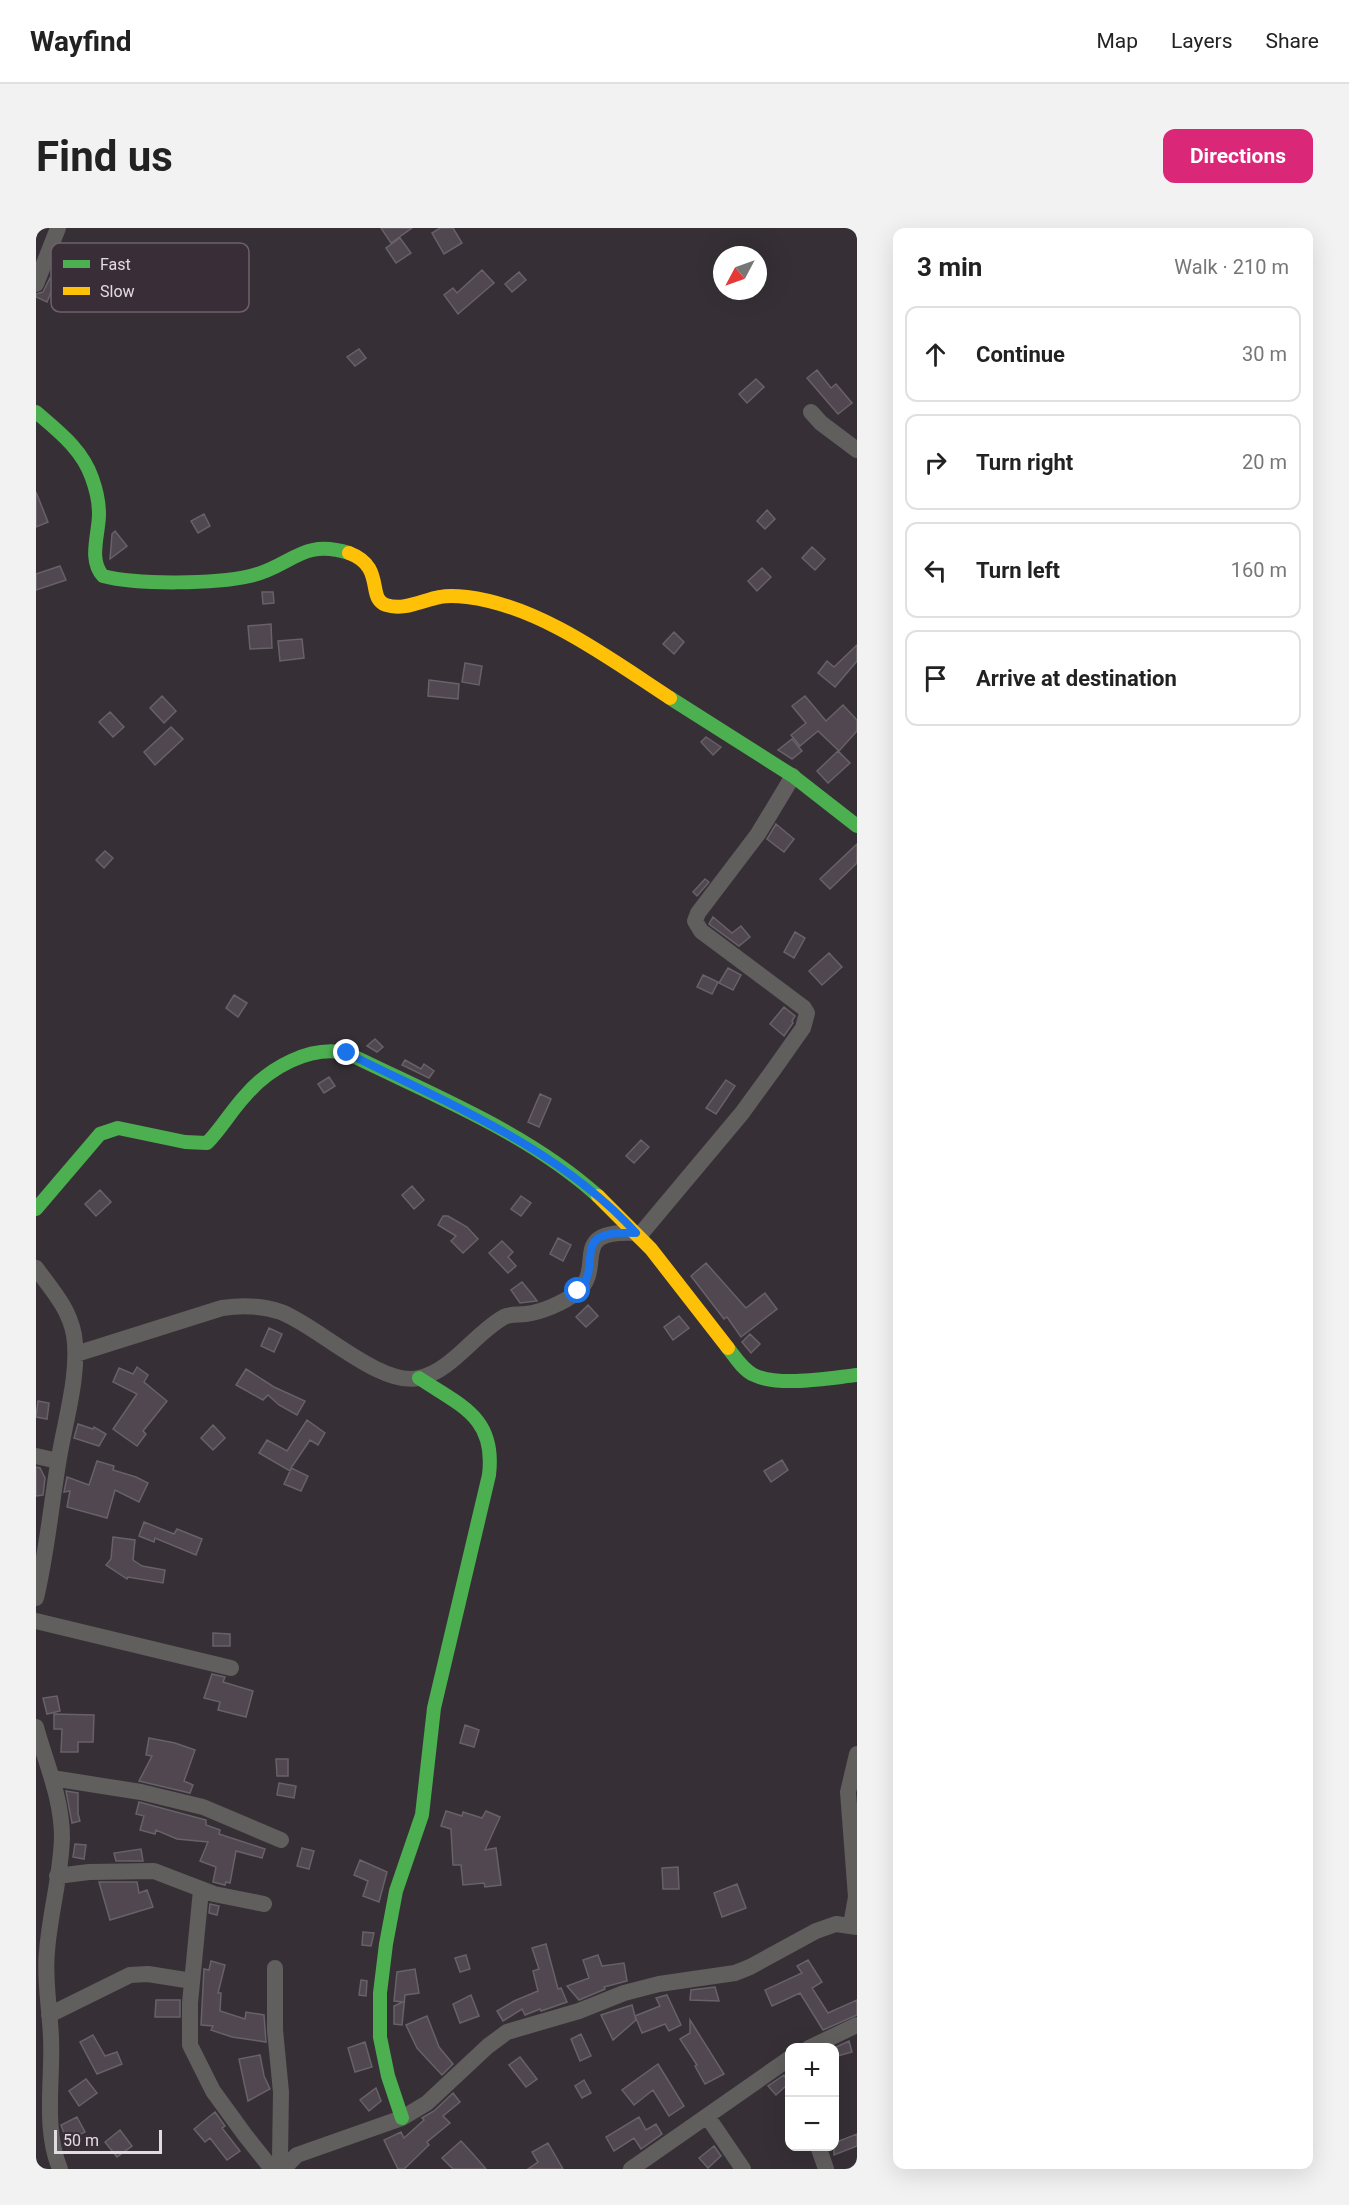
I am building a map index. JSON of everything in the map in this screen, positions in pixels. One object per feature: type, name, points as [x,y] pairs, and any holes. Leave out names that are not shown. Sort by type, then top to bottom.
[{"type":"street","points":[[52,243],[58,228]]},
{"type":"street","points":[[36,284],[51,246]]},
{"type":"street","points":[[36,412],[77,450],[91,471],[99,515],[94,562],[102,575],[133,581],[236,580],[267,571],[315,548],[344,552],[357,557],[370,567],[380,602],[384,605],[402,606],[447,595],[489,602],[523,612],[556,627],[793,776],[857,826]]},
{"type":"street","points":[[811,412],[821,423],[857,450]]},
{"type":"street","points":[[637,1234],[741,1113],[789,1047],[806,1019],[807,1013],[804,1008],[701,931],[695,921],[698,913],[758,834],[793,776]]},
{"type":"street","points":[[36,1209],[100,1134],[118,1128],[185,1143],[207,1143],[260,1080],[286,1064],[305,1056],[336,1050],[347,1053],[545,1155],[596,1194],[637,1234],[734,1355],[756,1377],[772,1380],[857,1375]]},
{"type":"street","points":[[75,1354],[222,1308],[245,1305],[280,1312],[298,1320],[364,1363],[392,1376],[407,1379],[419,1378],[443,1366],[505,1316],[542,1310],[569,1298],[587,1280],[590,1250],[599,1238],[621,1232],[637,1234]]},
{"type":"street","points":[[36,1268],[64,1305],[72,1329],[75,1354],[45,1559],[36,1598]]},
{"type":"street","points":[[402,2118],[388,2076],[380,2037],[380,1993],[386,1944],[396,1891],[422,1815],[434,1708],[489,1475],[490,1447],[484,1428],[469,1412],[419,1378]]},
{"type":"street","points":[[36,1456],[58,1461]]},
{"type":"street","points":[[36,1620],[231,1668]]},
{"type":"street","points":[[36,1727],[59,1800],[61,1817],[62,1839],[46,1952],[51,2038],[51,2129],[60,2169]]},
{"type":"street","points":[[280,2168],[297,2156],[402,2118],[427,2103],[488,2046],[507,2032],[579,2012],[624,1993],[659,1984],[735,1973],[816,1930],[836,1924],[854,1926],[856,1888],[848,1800],[857,1754]]},
{"type":"street","points":[[52,1778],[141,1792],[203,1807],[281,1840]]},
{"type":"street","points":[[57,1876],[89,1872],[154,1871],[201,1890],[264,1904]]},
{"type":"street","points":[[201,1890],[192,1981],[190,2045],[213,2091],[245,2136],[280,2168]]},
{"type":"street","points":[[275,1968],[275,2030],[281,2092],[280,2168]]},
{"type":"street","points":[[49,2015],[130,1975],[148,1974],[192,1981]]},
{"type":"street","points":[[819,2043],[857,2025]]},
{"type":"street","points":[[631,2169],[785,2061]]},
{"type":"street","points":[[707,2116],[743,2169]]},
{"type":"street","points":[[820,2151],[826,2169]]},
{"type":"building","points":[[381,228],[412,228],[391,243]]},
{"type":"building","points":[[440,228],[453,228],[462,243],[444,254],[432,233]]},
{"type":"building","points":[[400,238],[411,253],[396,263],[386,248]]},
{"type":"building","points":[[482,270],[494,283],[458,314],[444,295],[453,288],[457,293]]},
{"type":"building","points":[[519,272],[526,280],[512,292],[505,284]]},
{"type":"building","points":[[51,278],[51,292],[47,302],[36,297],[36,294],[43,292]]},
{"type":"building","points":[[359,349],[366,358],[355,366],[347,357]]},
{"type":"building","points":[[817,370],[831,388],[836,384],[852,403],[838,414],[807,378]]},
{"type":"building","points":[[756,379],[764,387],[747,403],[739,394]]},
{"type":"building","points":[[36,492],[48,522],[36,527]]},
{"type":"building","points":[[767,510],[775,519],[765,529],[757,521]]},
{"type":"building","points":[[204,514],[210,526],[198,533],[191,521]]},
{"type":"building","points":[[115,531],[127,546],[110,559],[112,534]]},
{"type":"building","points":[[812,547],[825,559],[815,570],[802,558]]},
{"type":"building","points":[[60,566],[66,580],[36,590],[36,574]]},
{"type":"building","points":[[762,568],[771,577],[757,591],[748,581]]},
{"type":"building","points":[[262,592],[273,592],[274,603],[263,604]]},
{"type":"building","points":[[271,624],[272,648],[250,649],[248,626]]},
{"type":"building","points":[[674,632],[684,642],[674,654],[663,644]]},
{"type":"building","points":[[302,639],[304,658],[280,661],[278,641]]},
{"type":"building","points":[[857,645],[857,661],[835,687],[818,673],[827,661],[834,667]]},
{"type":"building","points":[[465,663],[482,666],[479,685],[462,682]]},
{"type":"building","points":[[429,680],[459,684],[458,699],[428,696]]},
{"type":"building","points":[[162,696],[176,711],[164,723],[150,708]]},
{"type":"building","points":[[805,696],[826,721],[843,705],[857,720],[857,731],[839,751],[818,731],[800,746],[791,735],[806,723],[792,706]]},
{"type":"building","points":[[110,712],[124,727],[113,737],[99,722]]},
{"type":"building","points":[[171,727],[183,739],[155,765],[144,752]]},
{"type":"building","points":[[706,737],[721,747],[713,755],[701,742]]},
{"type":"building","points":[[792,739],[802,751],[792,759],[778,750]]},
{"type":"building","points":[[838,751],[850,763],[828,783],[817,771]]},
{"type":"building","points":[[776,824],[794,839],[784,852],[767,839]]},
{"type":"building","points":[[857,844],[857,863],[830,889],[820,879]]},
{"type":"building","points":[[105,851],[113,858],[104,868],[96,860]]},
{"type":"building","points":[[705,879],[709,882],[697,896],[693,892]]},
{"type":"building","points":[[713,917],[732,933],[741,926],[750,937],[739,946],[709,924]]},
{"type":"building","points":[[795,932],[805,938],[794,958],[784,952]]},
{"type":"building","points":[[829,953],[842,967],[822,985],[809,971]]},
{"type":"building","points":[[728,968],[741,975],[733,990],[719,983]]},
{"type":"building","points":[[703,975],[718,982],[712,994],[697,987]]},
{"type":"building","points":[[234,995],[247,1003],[238,1017],[226,1008]]},
{"type":"building","points":[[784,1007],[795,1016],[784,1036],[770,1024]]},
{"type":"building","points":[[375,1039],[383,1047],[377,1052],[367,1046]]},
{"type":"building","points":[[405,1060],[421,1069],[424,1064],[434,1071],[429,1078],[402,1065]]},
{"type":"building","points":[[329,1077],[335,1086],[324,1093],[318,1084]]},
{"type":"building","points":[[726,1080],[735,1086],[716,1114],[706,1108]]},
{"type":"building","points":[[540,1094],[551,1099],[539,1127],[528,1122]]},
{"type":"building","points":[[641,1140],[649,1147],[634,1163],[626,1156]]},
{"type":"building","points":[[412,1186],[424,1200],[414,1209],[402,1195]]},
{"type":"building","points":[[100,1190],[111,1202],[96,1216],[85,1204]]},
{"type":"building","points":[[521,1196],[531,1203],[521,1216],[511,1209]]},
{"type":"building","points":[[443,1216],[448,1216],[467,1227],[478,1239],[463,1253],[451,1241],[456,1236],[438,1225]]},
{"type":"building","points":[[558,1238],[571,1245],[563,1261],[550,1254]]},
{"type":"building","points":[[502,1241],[513,1252],[508,1257],[516,1266],[508,1273],[489,1253]]},
{"type":"building","points":[[706,1263],[746,1308],[765,1293],[777,1309],[741,1337],[727,1317],[724,1319],[691,1276]]},
{"type":"building","points":[[522,1282],[537,1301],[520,1303],[511,1290]]},
{"type":"building","points":[[588,1305],[598,1316],[586,1327],[576,1317]]},
{"type":"building","points":[[679,1316],[689,1328],[673,1340],[664,1327]]},
{"type":"building","points":[[269,1328],[282,1334],[274,1352],[261,1346]]},
{"type":"building","points":[[750,1334],[760,1344],[751,1353],[742,1342]]},
{"type":"building","points":[[137,1367],[148,1375],[144,1382],[167,1401],[143,1431],[146,1434],[137,1446],[113,1429],[137,1394],[113,1382],[119,1368],[133,1374]]},
{"type":"building","points":[[246,1369],[274,1387],[305,1401],[297,1415],[279,1405],[268,1395],[263,1400],[236,1385]]},
{"type":"building","points":[[38,1401],[49,1403],[47,1419],[36,1417]]},
{"type":"building","points":[[307,1420],[325,1433],[318,1445],[310,1440],[291,1468],[308,1476],[301,1491],[284,1484],[291,1469],[290,1471],[259,1453],[267,1440],[287,1451]]},
{"type":"building","points":[[78,1424],[93,1429],[94,1427],[106,1434],[99,1446],[74,1438]]},
{"type":"building","points":[[213,1425],[225,1438],[213,1450],[201,1438]]},
{"type":"building","points":[[782,1460],[788,1470],[771,1482],[764,1471]]},
{"type":"building","points":[[97,1461],[114,1466],[113,1470],[148,1483],[139,1502],[115,1490],[107,1518],[67,1507],[70,1491],[64,1492],[67,1477],[89,1485]]},
{"type":"building","points":[[36,1467],[40,1468],[45,1478],[43,1495],[36,1496]]},
{"type":"building","points":[[144,1522],[174,1534],[177,1529],[202,1539],[196,1555],[155,1538],[154,1542],[139,1536]]},
{"type":"building","points":[[113,1537],[135,1540],[133,1560],[142,1566],[165,1570],[163,1583],[128,1577],[127,1579],[106,1565],[111,1559]]},
{"type":"building","points":[[213,1633],[230,1634],[230,1646],[213,1646]]},
{"type":"building","points":[[212,1674],[225,1677],[223,1682],[253,1691],[246,1717],[218,1710],[220,1702],[204,1698]]},
{"type":"building","points":[[57,1696],[60,1711],[47,1714],[43,1698]]},
{"type":"building","points":[[54,1714],[94,1715],[93,1742],[78,1742],[78,1752],[61,1752],[62,1729],[54,1729]]},
{"type":"building","points":[[465,1725],[479,1730],[474,1747],[460,1743]]},
{"type":"building","points":[[149,1738],[195,1750],[184,1781],[193,1785],[190,1793],[139,1781],[152,1756],[146,1755]]},
{"type":"building","points":[[276,1759],[288,1759],[288,1776],[277,1776]]},
{"type":"building","points":[[279,1783],[296,1786],[294,1798],[277,1795]]},
{"type":"building","points":[[66,1791],[78,1793],[80,1821],[72,1823]]},
{"type":"building","points":[[139,1802],[206,1820],[206,1825],[220,1830],[219,1834],[265,1849],[262,1858],[236,1851],[230,1883],[226,1882],[225,1885],[213,1882],[216,1867],[200,1861],[208,1842],[177,1839],[156,1830],[155,1834],[140,1830],[144,1816],[136,1814]]},
{"type":"building","points":[[446,1811],[462,1816],[463,1812],[482,1818],[486,1811],[500,1817],[485,1850],[496,1848],[501,1885],[485,1887],[484,1883],[463,1885],[461,1865],[453,1865],[451,1829],[441,1826]]},
{"type":"building","points":[[75,1844],[86,1845],[84,1859],[73,1857]]},
{"type":"building","points":[[302,1848],[314,1851],[309,1869],[297,1866]]},
{"type":"building","points":[[141,1849],[143,1861],[116,1861],[114,1853]]},
{"type":"building","points":[[360,1860],[387,1872],[379,1902],[363,1896],[368,1881],[354,1875]]},
{"type":"building","points":[[678,1867],[679,1889],[663,1889],[662,1868]]},
{"type":"building","points":[[99,1882],[137,1882],[139,1893],[147,1890],[153,1907],[110,1920]]},
{"type":"building","points":[[737,1884],[746,1908],[722,1917],[714,1893]]},
{"type":"building","points":[[210,1904],[219,1906],[217,1915],[209,1913]]},
{"type":"building","points":[[363,1932],[374,1933],[371,1946],[362,1945]]},
{"type":"building","points":[[546,1944],[558,1989],[561,1988],[567,2002],[525,2015],[522,2009],[503,2021],[497,2011],[538,1991],[533,1971],[539,1969],[532,1948]]},
{"type":"building","points":[[466,1955],[470,1969],[460,1972],[455,1958]]},
{"type":"building","points":[[598,1955],[602,1966],[624,1963],[627,1981],[604,1987],[605,1989],[579,2000],[567,1986],[589,1978],[583,1960]]},
{"type":"building","points":[[808,1960],[822,1982],[812,1988],[828,2013],[857,2000],[857,2015],[823,2030],[800,1993],[772,2006],[765,1990],[802,1973],[797,1966]]},
{"type":"building","points":[[211,1961],[225,1965],[218,1993],[221,1993],[220,2011],[245,2019],[246,2012],[264,2015],[266,2042],[232,2037],[211,2030],[213,2026],[201,2025],[204,1969],[209,1970]]},
{"type":"building","points":[[415,1969],[419,1993],[405,1995],[402,2025],[394,2024],[394,2006],[403,2002],[394,2001],[397,1972]]},
{"type":"building","points":[[361,1980],[367,1981],[366,1996],[359,1995]]},
{"type":"building","points":[[715,1987],[719,2001],[690,2000],[691,1990]]},
{"type":"building","points":[[471,1995],[479,2016],[460,2023],[453,2004]]},
{"type":"building","points":[[667,1995],[681,2025],[669,2031],[665,2024],[642,2033],[635,2016],[660,2006],[656,1998]]},
{"type":"building","points":[[156,2000],[180,2000],[180,2017],[155,2017]]},
{"type":"building","points":[[632,2005],[636,2020],[613,2040],[601,2015]]},
{"type":"building","points":[[427,2016],[439,2047],[453,2064],[442,2075],[417,2048],[406,2025]]},
{"type":"building","points":[[690,2020],[724,2074],[705,2084],[695,2066],[697,2065],[680,2039],[690,2033]]},
{"type":"building","points":[[581,2034],[591,2056],[580,2061],[571,2039]]},
{"type":"building","points":[[93,2035],[105,2056],[117,2052],[122,2064],[97,2074],[80,2042]]},
{"type":"building","points":[[849,2041],[852,2052],[839,2056],[839,2046]]},
{"type":"building","points":[[365,2042],[372,2067],[355,2072],[348,2048]]},
{"type":"building","points":[[260,2055],[264,2076],[270,2089],[248,2101],[239,2059]]},
{"type":"building","points":[[520,2057],[537,2079],[526,2087],[509,2065]]},
{"type":"building","points":[[658,2064],[684,2106],[669,2116],[653,2090],[634,2105],[622,2090]]},
{"type":"building","points":[[784,2075],[785,2077],[785,2087],[776,2095],[768,2086]]},
{"type":"building","points":[[86,2079],[97,2093],[79,2106],[69,2091]]},
{"type":"building","points":[[584,2080],[591,2093],[582,2098],[575,2086]]},
{"type":"building","points":[[376,2088],[381,2101],[369,2111],[360,2100]]},
{"type":"building","points":[[453,2093],[460,2102],[443,2116],[450,2123],[427,2142],[429,2145],[404,2169],[398,2169],[384,2140],[401,2132],[404,2138],[424,2120],[422,2118],[434,2111]]},
{"type":"building","points":[[215,2112],[225,2126],[222,2128],[240,2151],[227,2160],[210,2138],[205,2142],[194,2129]]},
{"type":"building","points":[[77,2117],[85,2132],[67,2141],[61,2125]]},
{"type":"building","points":[[639,2117],[646,2130],[656,2124],[662,2134],[641,2149],[634,2138],[614,2151],[606,2137]]},
{"type":"building","points":[[120,2130],[132,2146],[117,2157],[105,2142]]},
{"type":"building","points":[[857,2134],[857,2146],[834,2155],[834,2151],[839,2151],[839,2141]]},
{"type":"building","points":[[461,2141],[486,2169],[453,2169],[442,2158]]},
{"type":"building","points":[[548,2143],[563,2169],[528,2169],[538,2162],[532,2152]]},
{"type":"building","points":[[714,2146],[721,2156],[708,2168],[699,2158]]},
{"type":"traffic: fast","points":[[36,412],[76,449],[88,468],[99,509],[95,555],[103,576],[155,582],[217,581],[264,572],[307,551],[333,549],[349,553]]},
{"type":"traffic: fast","points":[[670,698],[793,776],[857,826]]},
{"type":"traffic: fast","points":[[36,1209],[100,1134],[118,1128],[185,1142],[207,1143],[240,1102],[266,1076],[304,1056],[333,1051],[347,1053],[478,1116],[541,1153],[598,1196]]},
{"type":"traffic: fast","points":[[728,1348],[746,1370],[764,1379],[804,1381],[857,1375]]},
{"type":"traffic: fast","points":[[402,2118],[388,2076],[380,2037],[380,1993],[386,1944],[396,1891],[422,1815],[434,1708],[489,1475],[490,1455],[487,1439],[481,1426],[472,1415],[419,1378]]},
{"type":"traffic: slow","points":[[349,553],[368,566],[377,596],[386,605],[400,607],[440,597],[454,596],[494,602],[521,611],[573,636],[670,698]]},
{"type":"traffic: slow","points":[[598,1196],[651,1249],[728,1348]]},
{"type":"route","points":[[347,1053],[545,1155],[623,1218],[636,1233],[609,1234],[594,1243],[590,1250],[587,1280],[578,1291]]}]
